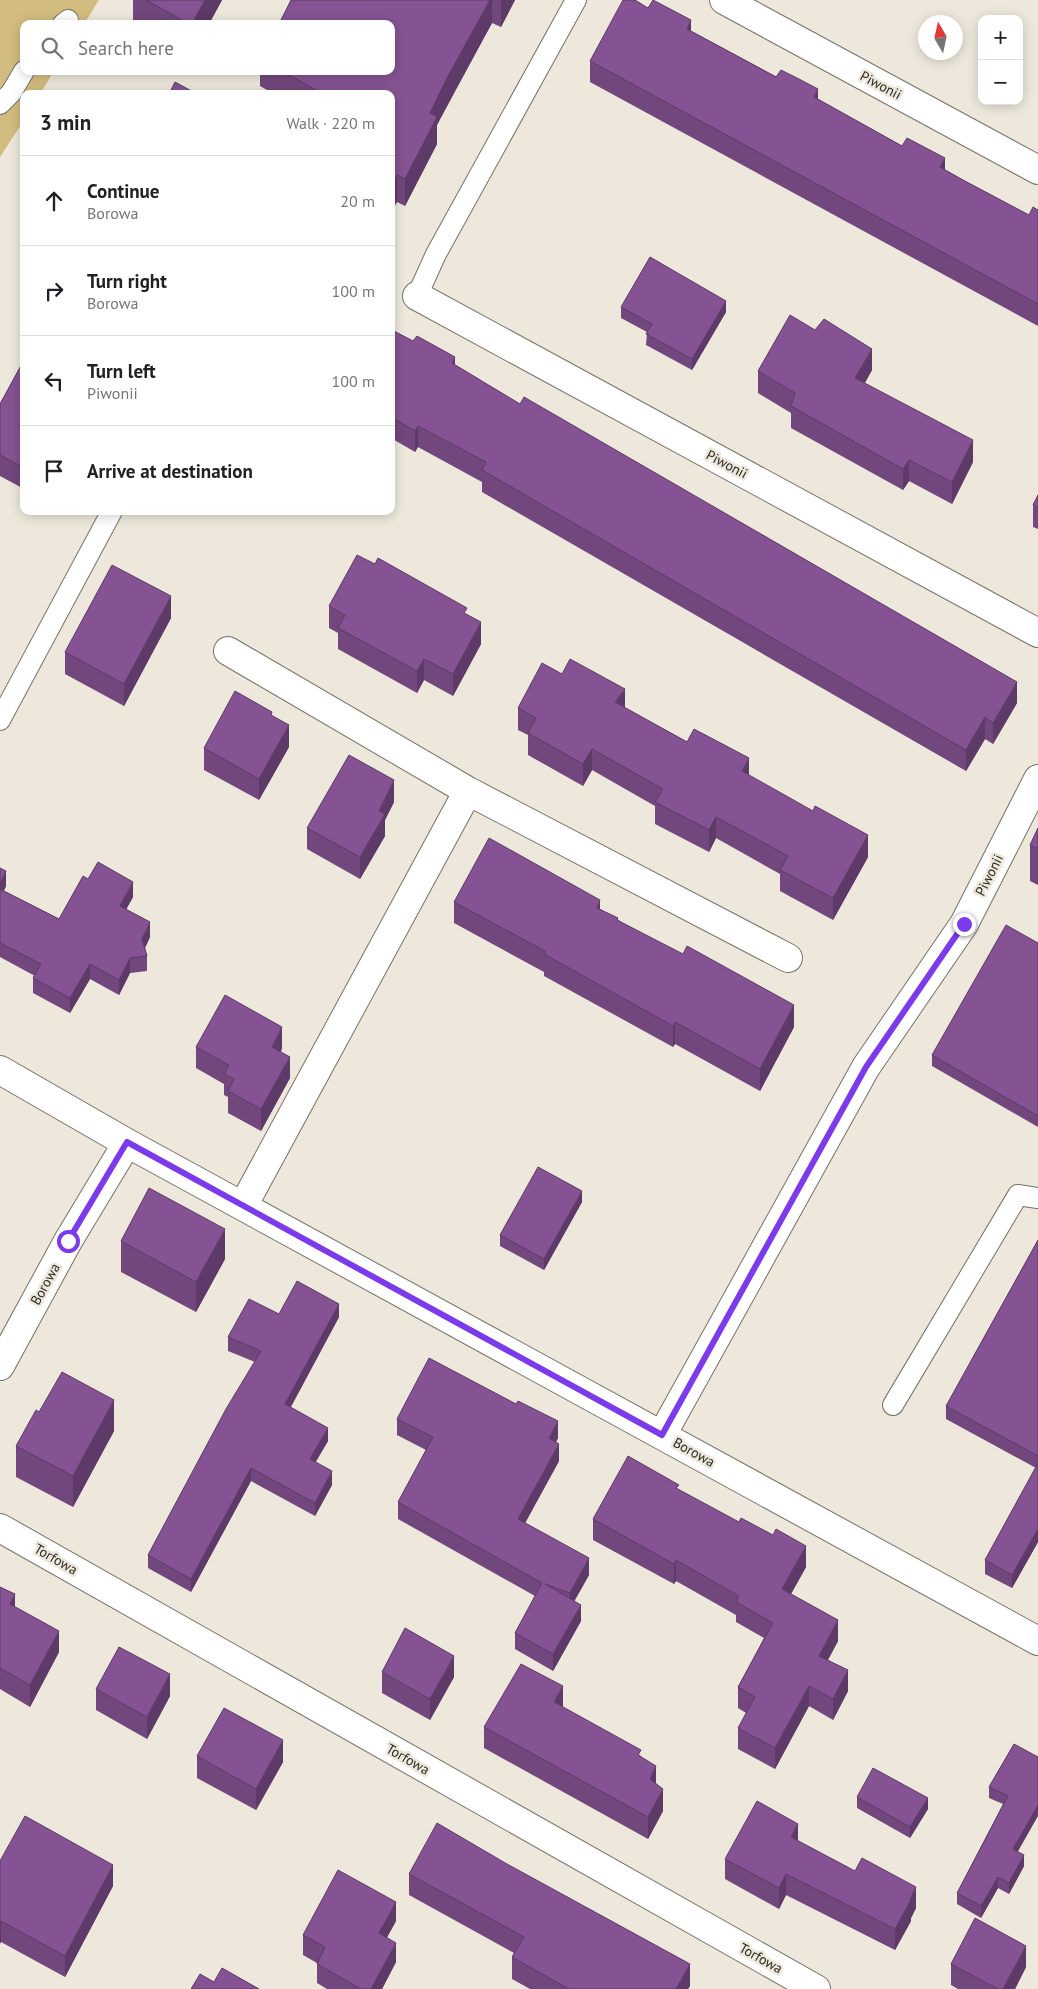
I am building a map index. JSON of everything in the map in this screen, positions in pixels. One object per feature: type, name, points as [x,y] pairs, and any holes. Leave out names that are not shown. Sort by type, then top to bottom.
[{"type":"street","name":"Piwonii","points":[[724,0],[1038,170]]},
{"type":"street","name":"Piwonii","points":[[417,296],[1038,633]]},
{"type":"street","points":[[228,651],[468,791],[788,958]]},
{"type":"street","name":"Piwonii","points":[[662,1435],[866,1067],[964,924],[1038,779]]},
{"type":"street","points":[[243,1206],[468,791]]},
{"type":"street","points":[[0,1070],[127,1142]]},
{"type":"street","name":"Borowa","points":[[0,1366],[68,1241],[127,1142],[1038,1641]]},
{"type":"street","name":"Torfowa","points":[[0,1528],[816,1989]]},
{"type":"lane","points":[[417,296],[436,254],[576,0]]},
{"type":"lane","points":[[0,104],[11,93],[22,75]]},
{"type":"lane","points":[[0,720],[110,515]]},
{"type":"lane","points":[[893,1404],[1018,1195],[1038,1198]]},
{"type":"shaded area","points":[[0,0],[99,0],[86,20],[20,20],[20,75],[52,75],[42,90],[20,90],[20,126],[0,157]]},
{"type":"building","points":[[146,0],[205,0],[194,20],[182,20]]},
{"type":"building","points":[[291,0],[490,0],[430,113],[437,117],[405,179],[397,175],[395,179],[395,90],[316,90],[289,75],[395,75],[395,20],[281,20]]},
{"type":"building","points":[[623,0],[635,0],[648,8],[653,0],[691,20],[687,29],[776,77],[781,70],[818,89],[814,97],[902,146],[907,138],[945,158],[940,167],[963,180],[1029,215],[1033,207],[1038,210],[1038,304],[590,61]]},
{"type":"building","points":[[175,82],[190,90],[171,90]]},
{"type":"building","points":[[650,257],[726,301],[692,359],[646,334],[652,324],[621,307]]},
{"type":"building","points":[[790,315],[815,330],[824,319],[872,349],[855,378],[973,440],[952,482],[909,460],[903,469],[791,406],[795,393],[758,371]]},
{"type":"building","points":[[395,332],[413,341],[417,336],[455,357],[452,363],[520,404],[524,397],[1017,682],[993,723],[985,717],[966,750],[482,470],[486,462],[418,426],[415,431],[395,419]]},
{"type":"building","points":[[20,367],[20,466],[0,455],[0,404]]},
{"type":"building","points":[[1038,495],[1038,508],[1033,505]]},
{"type":"building","points":[[357,555],[375,564],[378,558],[467,608],[464,613],[481,622],[453,674],[424,659],[417,671],[338,628],[345,615],[329,606]]},
{"type":"building","points":[[112,565],[171,596],[124,684],[65,652]]},
{"type":"building","points":[[570,659],[625,689],[615,702],[687,742],[694,729],[749,758],[742,771],[813,811],[815,806],[868,835],[833,898],[780,870],[788,856],[716,817],[709,830],[655,802],[663,789],[592,749],[583,764],[528,733],[536,718],[518,708],[542,663],[562,674]]},
{"type":"building","points":[[235,691],[272,712],[271,715],[289,725],[259,779],[204,748]]},
{"type":"building","points":[[349,755],[394,780],[379,811],[385,814],[360,857],[307,828]]},
{"type":"building","points":[[1038,828],[1038,849],[1030,845]]},
{"type":"building","points":[[489,838],[600,900],[597,908],[618,918],[617,920],[683,954],[687,946],[794,1005],[760,1069],[675,1022],[673,1026],[544,954],[545,951],[454,902]]},
{"type":"building","points":[[98,862],[133,882],[120,906],[150,922],[142,939],[147,956],[130,958],[119,980],[90,964],[70,998],[33,978],[41,964],[0,943],[0,889],[59,919],[83,876],[88,879]]},
{"type":"building","points":[[0,868],[6,871],[0,884]]},
{"type":"building","points":[[1006,925],[1038,943],[1038,1116],[932,1055]]},
{"type":"building","points":[[225,995],[282,1027],[272,1047],[290,1057],[261,1109],[228,1091],[234,1079],[224,1074],[229,1065],[196,1047]]},
{"type":"building","points":[[538,1167],[582,1191],[544,1259],[500,1235]]},
{"type":"building","points":[[149,1188],[225,1229],[196,1282],[121,1241]]},
{"type":"building","points":[[1038,1240],[1038,1456],[946,1406]]},
{"type":"building","points":[[297,1281],[339,1304],[285,1404],[328,1428],[310,1459],[332,1471],[315,1503],[251,1468],[191,1579],[148,1555],[226,1409],[261,1351],[228,1337],[249,1299],[279,1314]]},
{"type":"building","points":[[429,1358],[516,1404],[518,1401],[558,1421],[549,1438],[559,1444],[518,1519],[589,1558],[570,1593],[545,1584],[581,1605],[553,1654],[515,1633],[542,1583],[398,1502],[433,1437],[397,1419]]},
{"type":"building","points":[[62,1372],[114,1400],[73,1476],[16,1446],[36,1410],[39,1412]]},
{"type":"building","points":[[628,1456],[679,1485],[676,1488],[739,1522],[741,1518],[773,1535],[776,1529],[806,1546],[782,1589],[838,1620],[819,1656],[848,1670],[833,1699],[809,1686],[775,1748],[738,1728],[755,1697],[738,1687],[773,1623],[736,1602],[739,1596],[676,1560],[674,1564],[593,1519]]},
{"type":"building","points":[[1038,1463],[1038,1529],[1012,1575],[985,1560]]},
{"type":"building","points":[[0,1587],[15,1594],[10,1604],[59,1631],[30,1685],[0,1668]]},
{"type":"building","points":[[405,1628],[454,1656],[430,1699],[382,1672]]},
{"type":"building","points":[[119,1647],[170,1674],[147,1717],[96,1689]]},
{"type":"building","points":[[521,1664],[563,1686],[554,1702],[641,1750],[638,1755],[656,1766],[650,1779],[663,1789],[648,1817],[484,1727]]},
{"type":"building","points":[[224,1708],[283,1740],[256,1789],[197,1756]]},
{"type":"building","points":[[1014,1744],[1038,1757],[1038,1805],[1013,1849],[1024,1855],[1009,1883],[998,1877],[981,1906],[957,1893],[1008,1796],[989,1787]]},
{"type":"building","points":[[873,1768],[928,1798],[910,1827],[857,1797]]},
{"type":"building","points":[[757,1801],[798,1824],[791,1837],[855,1871],[862,1858],[916,1887],[895,1929],[786,1874],[779,1888],[725,1859]]},
{"type":"building","points":[[25,1816],[113,1865],[65,1956],[1,1921],[0,1923],[0,1861]]},
{"type":"building","points":[[437,1823],[507,1864],[690,1964],[676,1989],[569,1989],[512,1957],[524,1937],[409,1874]]},
{"type":"building","points":[[338,1870],[396,1902],[379,1933],[396,1943],[371,1989],[361,1989],[317,1964],[325,1947],[303,1935]]},
{"type":"building","points":[[975,1918],[1026,1946],[1003,1989],[998,1989],[951,1964]]},
{"type":"building","points":[[222,1968],[259,1989],[191,1989],[200,1974],[214,1982]]},
{"type":"route","points":[[68,1241],[127,1142],[662,1435],[866,1067],[964,924]]}]
